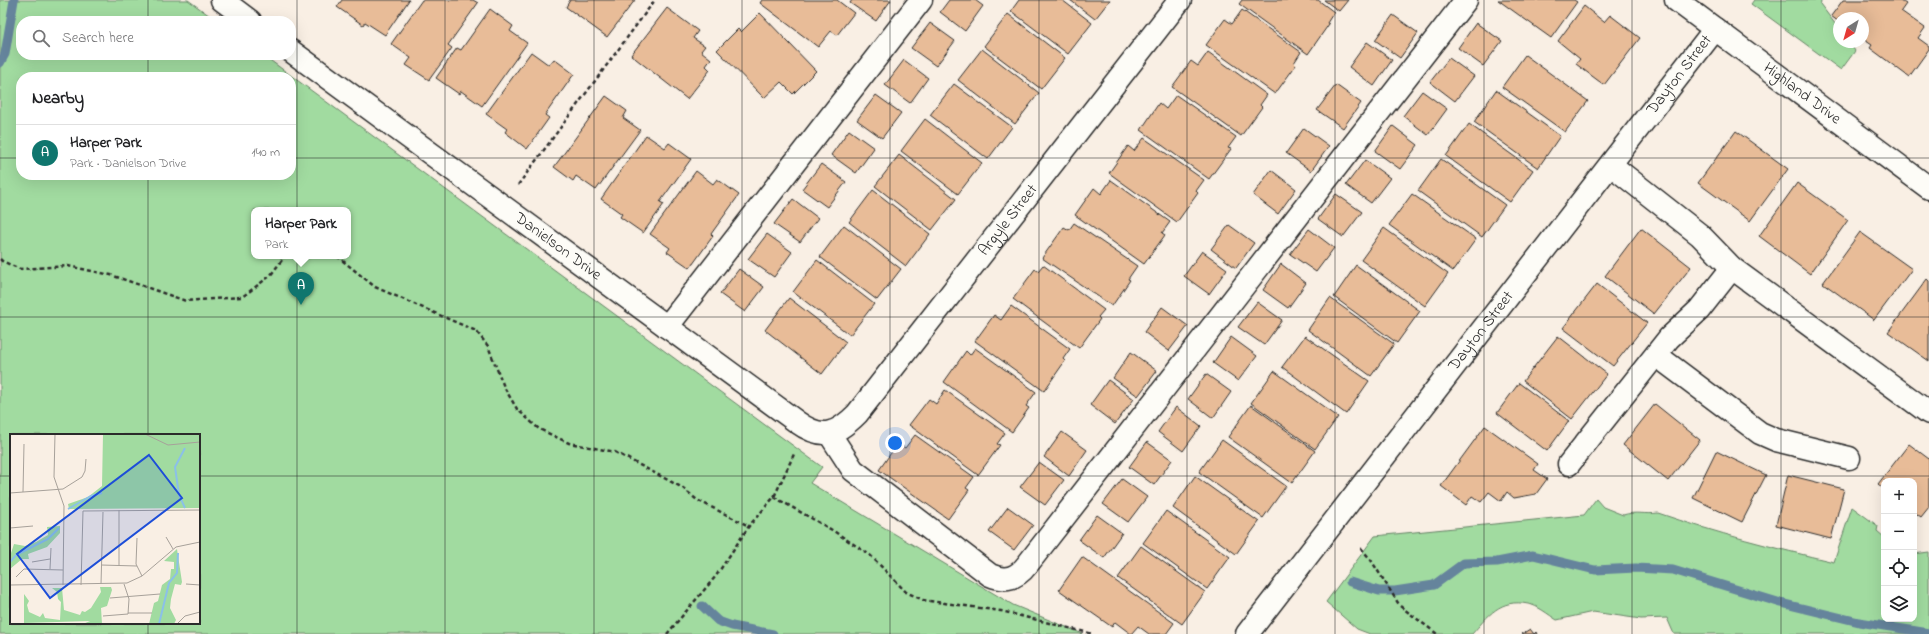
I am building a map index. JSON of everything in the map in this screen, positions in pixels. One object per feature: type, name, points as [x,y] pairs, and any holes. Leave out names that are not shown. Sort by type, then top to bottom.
[{"type":"street","points":[[222,0],[243,16]]},
{"type":"street","points":[[667,327],[920,0]]},
{"type":"street","name":"Argyle Street","points":[[821,433],[847,424],[857,414],[1180,0]]},
{"type":"street","points":[[821,433],[853,470],[986,572],[1002,579],[1009,579],[1018,575],[1027,566],[1466,0]]},
{"type":"street","name":"Highland Drive","points":[[1676,0],[1929,188]]},
{"type":"street","name":"Dayton Street","points":[[1247,634],[1715,29]]},
{"type":"street","name":"Danielson Drive","points":[[296,55],[797,422],[821,433]]},
{"type":"street","points":[[1611,165],[1700,235],[1732,268],[1929,413]]},
{"type":"street","points":[[1569,464],[1669,338],[1699,310],[1732,268]]},
{"type":"street","points":[[1656,355],[1760,433],[1776,440],[1849,458]]},
{"type":"path","points":[[501,206],[655,0]]},
{"type":"path","points":[[0,258],[2,261],[20,269],[68,266],[111,275],[186,301],[242,298],[270,276],[283,259]]},
{"type":"path","points":[[341,259],[375,287],[476,331],[488,346],[504,387],[517,409],[539,429],[569,443],[615,452],[683,488],[697,500],[749,526]]},
{"type":"path","points":[[667,634],[716,576],[749,526],[774,497],[797,448],[821,433]]},
{"type":"path","points":[[774,497],[832,530],[870,555],[906,592],[923,600],[1001,611],[1093,634]]},
{"type":"path","points":[[1361,548],[1371,560],[1400,606],[1437,634]]},
{"type":"green space","points":[[0,0],[188,0],[210,16],[16,16],[16,60],[270,60],[286,72],[16,72],[16,180],[296,180],[296,79],[822,467],[810,483],[1013,605],[1083,634],[0,634]]},
{"type":"green space","points":[[1754,0],[1822,0],[1820,4],[1833,21],[1833,48],[1853,48],[1855,51],[1841,70],[1751,4]]},
{"type":"green space","points":[[1596,499],[1603,507],[1623,515],[1632,513],[1658,513],[1745,540],[1834,562],[1852,507],[1878,526],[1877,531],[1881,534],[1881,622],[1917,622],[1917,554],[1929,552],[1929,634],[1674,634],[1667,618],[1641,619],[1593,612],[1557,620],[1535,606],[1518,603],[1502,606],[1496,610],[1489,615],[1472,634],[1370,634],[1357,629],[1326,602],[1375,536],[1584,515]]},
{"type":"building","points":[[342,0],[409,0],[385,35],[365,22],[363,25],[337,7]]},
{"type":"building","points":[[422,0],[473,0],[478,3],[448,45],[452,48],[429,80],[406,65],[411,58],[391,44]]},
{"type":"building","points":[[570,0],[635,0],[607,37],[566,7]]},
{"type":"building","points":[[762,0],[837,0],[854,13],[837,35],[831,31],[818,47],[760,3]]},
{"type":"building","points":[[852,0],[891,0],[876,21],[850,3]]},
{"type":"building","points":[[949,0],[975,0],[983,6],[965,31],[940,12]]},
{"type":"building","points":[[1019,0],[1062,0],[1092,23],[1068,54],[1011,11]]},
{"type":"building","points":[[1070,0],[1110,0],[1095,19]]},
{"type":"building","points":[[1242,0],[1318,0],[1334,12],[1327,23],[1329,24],[1308,54],[1239,4]]},
{"type":"building","points":[[1324,0],[1348,0],[1339,11]]},
{"type":"building","points":[[1498,0],[1574,0],[1577,2],[1551,38]]},
{"type":"building","points":[[1843,0],[1900,0],[1906,4],[1901,11],[1925,28],[1918,38],[1929,46],[1929,49],[1909,77],[1870,48],[1872,45],[1869,43],[1869,12],[1834,12]]},
{"type":"building","points":[[1584,6],[1604,22],[1610,15],[1640,38],[1604,85],[1576,64],[1580,59],[1558,41]]},
{"type":"building","points":[[667,8],[698,31],[693,38],[705,46],[701,51],[711,59],[706,66],[710,70],[687,99],[631,55]]},
{"type":"building","points":[[490,9],[513,26],[510,31],[527,43],[482,106],[461,91],[459,94],[436,78],[457,48],[461,50]]},
{"type":"building","points":[[1242,10],[1301,52],[1294,63],[1296,65],[1275,94],[1206,45],[1225,19],[1232,24]]},
{"type":"building","points":[[760,13],[816,71],[793,94],[781,82],[764,98],[717,50],[738,29],[741,32]]},
{"type":"building","points":[[1008,14],[1065,58],[1041,89],[984,46]]},
{"type":"building","points":[[1393,15],[1418,33],[1400,58],[1375,40]]},
{"type":"building","points":[[930,23],[955,41],[936,66],[911,48]]},
{"type":"building","points":[[1476,23],[1502,41],[1483,66],[1458,48]]},
{"type":"building","points":[[1367,42],[1392,60],[1374,86],[1349,67]]},
{"type":"building","points":[[982,49],[1039,93],[1015,124],[958,80]]},
{"type":"building","points":[[531,52],[549,65],[554,59],[574,74],[545,115],[549,118],[527,149],[505,132],[507,129],[486,114]]},
{"type":"building","points":[[1208,52],[1267,95],[1260,105],[1262,107],[1241,136],[1172,87],[1191,61],[1198,66]]},
{"type":"building","points":[[1525,55],[1588,101],[1565,132],[1502,87]]},
{"type":"building","points":[[1449,58],[1474,76],[1455,101],[1430,82]]},
{"type":"building","points":[[904,60],[928,78],[910,103],[885,85]]},
{"type":"building","points":[[954,84],[1012,127],[988,159],[930,115]]},
{"type":"building","points":[[1336,85],[1361,103],[1343,128],[1317,110]]},
{"type":"building","points":[[1496,90],[1560,136],[1538,168],[1474,122]]},
{"type":"building","points":[[1422,91],[1447,109],[1428,135],[1403,116]]},
{"type":"building","points":[[876,95],[901,113],[882,138],[857,120]]},
{"type":"building","points":[[1176,95],[1236,137],[1228,148],[1231,149],[1209,179],[1141,130],[1159,103],[1166,109]]},
{"type":"building","points":[[606,96],[627,111],[623,118],[640,130],[596,190],[576,176],[573,181],[554,167]]},
{"type":"building","points":[[925,119],[982,163],[958,194],[901,151]]},
{"type":"building","points":[[1469,124],[1533,170],[1510,202],[1446,156]]},
{"type":"building","points":[[1393,126],[1418,145],[1400,169],[1375,151]]},
{"type":"building","points":[[1304,128],[1329,146],[1311,171],[1286,153]]},
{"type":"building","points":[[849,130],[874,148],[856,173],[831,155]]},
{"type":"building","points":[[1736,131],[1788,169],[1750,221],[1698,183]]},
{"type":"building","points":[[646,135],[665,148],[669,143],[691,159],[660,202],[664,204],[643,233],[620,217],[622,214],[601,199]]},
{"type":"building","points":[[1144,138],[1204,180],[1196,191],[1198,193],[1177,222],[1109,173],[1128,146],[1134,151]]},
{"type":"building","points":[[899,155],[956,199],[932,230],[875,186]]},
{"type":"building","points":[[1441,159],[1505,205],[1482,237],[1418,191]]},
{"type":"building","points":[[1365,160],[1390,178],[1371,203],[1346,185]]},
{"type":"building","points":[[821,164],[846,182],[827,207],[802,189]]},
{"type":"building","points":[[1271,170],[1296,189],[1278,214],[1253,195]]},
{"type":"building","points":[[696,171],[713,184],[717,179],[739,195],[711,234],[713,236],[690,268],[667,252],[670,248],[650,234]]},
{"type":"building","points":[[1111,180],[1170,222],[1162,233],[1165,235],[1144,264],[1075,215],[1094,188],[1101,194]]},
{"type":"building","points":[[1797,183],[1848,220],[1810,274],[1759,236]]},
{"type":"building","points":[[873,190],[930,234],[906,266],[849,222]]},
{"type":"building","points":[[1336,194],[1362,212],[1343,237],[1318,219]]},
{"type":"building","points":[[1412,194],[1476,239],[1453,271],[1389,225]]},
{"type":"building","points":[[793,199],[818,218],[800,242],[774,224]]},
{"type":"building","points":[[1074,223],[1137,266],[1128,279],[1130,280],[1112,306],[1042,258],[1064,227],[1069,230]]},
{"type":"building","points":[[844,225],[901,269],[877,300],[820,257]]},
{"type":"building","points":[[1229,225],[1254,243],[1236,268],[1211,249]]},
{"type":"building","points":[[1384,228],[1448,274],[1425,306],[1361,260]]},
{"type":"building","points":[[1641,228],[1691,267],[1654,314],[1605,276]]},
{"type":"building","points":[[1309,229],[1334,248],[1316,272],[1290,254]]},
{"type":"building","points":[[1860,232],[1912,269],[1874,320],[1823,283]]},
{"type":"building","points":[[767,234],[792,252],[774,277],[748,259]]},
{"type":"building","points":[[1202,251],[1227,269],[1209,294],[1184,276]]},
{"type":"building","points":[[817,260],[874,304],[850,335],[793,292]]},
{"type":"building","points":[[1281,264],[1306,283],[1288,308],[1263,290]]},
{"type":"building","points":[[1043,265],[1104,310],[1098,317],[1100,319],[1079,348],[1013,299],[1035,269],[1038,271]]},
{"type":"building","points":[[1356,265],[1420,311],[1397,343],[1334,297]]},
{"type":"building","points":[[739,269],[764,287],[745,312],[720,294]]},
{"type":"building","points":[[1927,279],[1929,281],[1929,361],[1888,332]]},
{"type":"building","points":[[1597,284],[1647,323],[1613,366],[1563,328]]},
{"type":"building","points":[[789,298],[846,342],[822,374],[765,330]]},
{"type":"building","points":[[1330,298],[1394,344],[1371,376],[1308,330]]},
{"type":"building","points":[[1257,302],[1282,320],[1264,345],[1238,327]]},
{"type":"building","points":[[1011,306],[1070,349],[1063,359],[1065,361],[1044,391],[975,341],[994,315],[1001,320]]},
{"type":"building","points":[[1162,307],[1188,326],[1169,351],[1144,332]]},
{"type":"building","points":[[1305,336],[1369,381],[1346,414],[1282,367]]},
{"type":"building","points":[[1558,336],[1607,374],[1572,419],[1523,381]]},
{"type":"building","points":[[1231,337],[1257,356],[1238,381],[1213,363]]},
{"type":"building","points":[[975,348],[1036,392],[1026,406],[1029,408],[1012,432],[944,382],[966,351],[970,355]]},
{"type":"building","points":[[1131,352],[1157,371],[1138,396],[1113,378]]},
{"type":"building","points":[[1274,371],[1338,417],[1315,449],[1251,403]]},
{"type":"building","points":[[1206,374],[1231,392],[1213,418],[1188,399]]},
{"type":"building","points":[[1108,380],[1134,399],[1115,424],[1090,405]]},
{"type":"building","points":[[1519,383],[1569,421],[1547,451],[1497,413]]},
{"type":"building","points":[[945,390],[1005,433],[997,444],[1000,445],[978,475],[909,425],[929,399],[936,404]]},
{"type":"building","points":[[1655,404],[1700,440],[1668,481],[1623,445]]},
{"type":"building","points":[[1251,405],[1315,451],[1292,483],[1228,437]]},
{"type":"building","points":[[1176,407],[1201,426],[1183,451],[1158,432]]},
{"type":"building","points":[[1485,426],[1538,464],[1534,470],[1547,479],[1536,494],[1514,498],[1507,492],[1501,501],[1489,492],[1481,502],[1472,496],[1466,505],[1441,486]]},
{"type":"building","points":[[1062,432],[1087,450],[1069,476],[1044,457]]},
{"type":"building","points":[[915,435],[974,477],[966,488],[969,490],[948,519],[879,470],[898,443],[905,448]]},
{"type":"building","points":[[1222,440],[1286,486],[1263,518],[1199,472]]},
{"type":"building","points":[[1147,442],[1172,460],[1154,485],[1129,467]]},
{"type":"building","points":[[1909,444],[1929,459],[1929,507],[1921,517],[1917,514],[1917,478],[1883,478]]},
{"type":"building","points":[[1716,451],[1766,475],[1742,522],[1693,498]]},
{"type":"building","points":[[1039,462],[1064,480],[1045,505],[1020,487]]},
{"type":"building","points":[[1788,475],[1844,489],[1831,539],[1776,525]]},
{"type":"building","points":[[1195,476],[1259,522],[1236,554],[1173,508]]},
{"type":"building","points":[[1122,479],[1147,497],[1128,522],[1103,504]]},
{"type":"building","points":[[1008,507],[1033,525],[1014,550],[989,532]]},
{"type":"building","points":[[1166,511],[1230,557],[1207,589],[1143,543]]},
{"type":"building","points":[[1097,515],[1122,533],[1104,558],[1079,540]]},
{"type":"building","points":[[1141,546],[1205,592],[1182,624],[1118,578]]},
{"type":"building","points":[[1082,557],[1174,623],[1166,634],[1149,634],[1138,626],[1131,634],[1115,622],[1112,627],[1059,590]]},
{"type":"building","points":[[1530,629],[1534,634],[1522,634]]},
{"type":"waterway","points":[[0,63],[5,54],[14,0]]},
{"type":"waterway","points":[[1350,582],[1379,591],[1395,591],[1434,585],[1464,563],[1497,562],[1533,555],[1595,570],[1636,568],[1673,570],[1781,603],[1859,622],[1929,633]]},
{"type":"waterway","points":[[702,606],[718,621],[732,626],[773,634]]},
{"type":"place","name":"Harper Park","points":[[301,305]]}]
